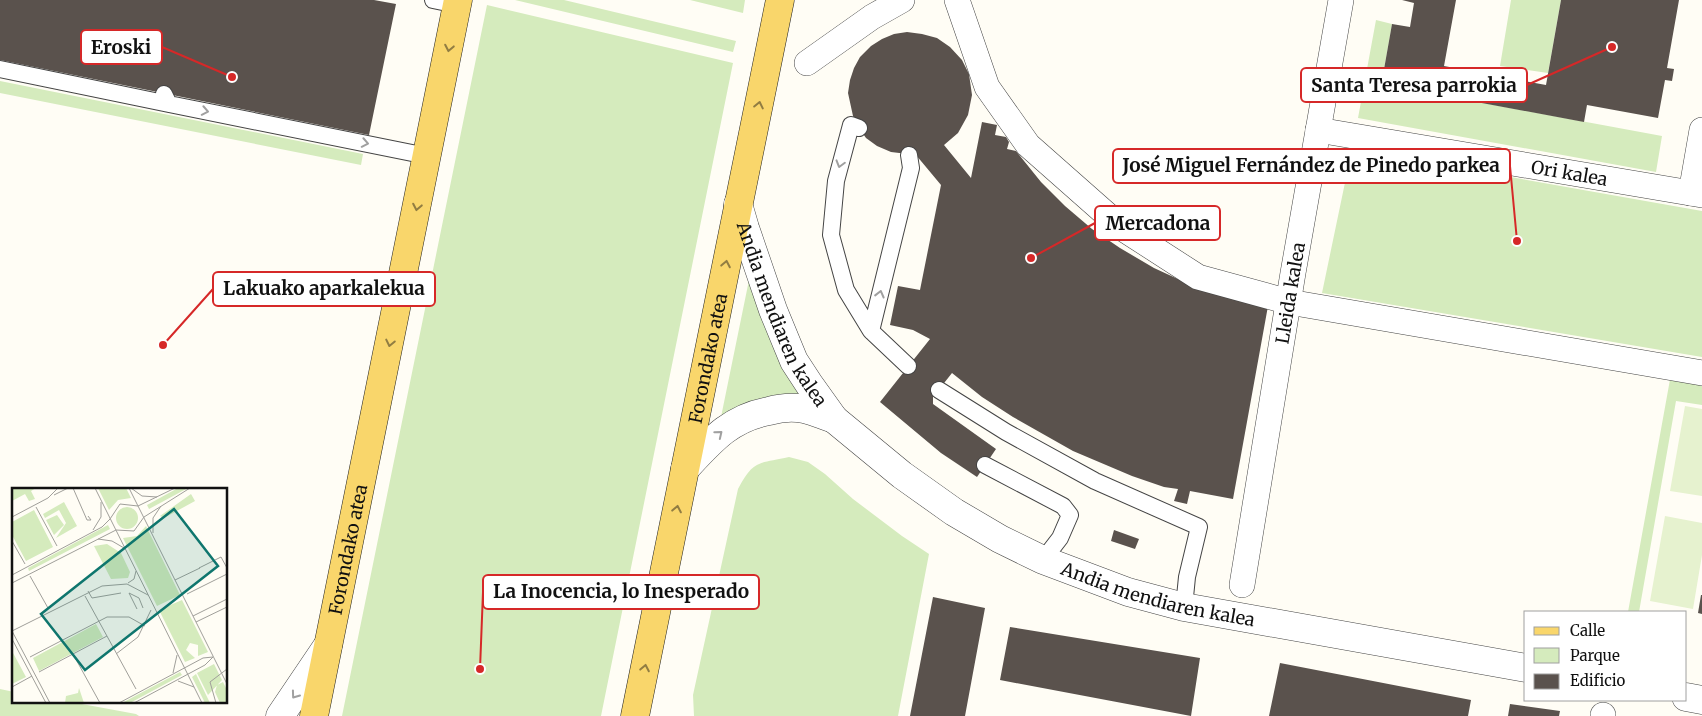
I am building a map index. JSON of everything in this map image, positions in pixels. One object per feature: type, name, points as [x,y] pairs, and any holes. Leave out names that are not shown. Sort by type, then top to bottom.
[{"type":"main road","name":"Forondako atea","points":[[635,716],[780,0]]},
{"type":"main road","name":"Forondako atea","points":[[314,716],[428,156],[450,2]]},
{"type":"street","points":[[807,63],[872,17],[902,0]]},
{"type":"street","points":[[957,0],[987,87],[1028,145],[1122,228],[1198,277],[1289,302],[1702,373]]},
{"type":"street","name":"Lleida kalea","points":[[1242,585],[1341,0]]},
{"type":"street","name":"Ori kalea","points":[[1318,130],[1697,194]]},
{"type":"street","points":[[1697,194],[1702,130]]},
{"type":"street","name":"Andia mendiaren kalea","points":[[738,204],[744,228],[773,310],[794,361],[834,419],[902,475],[954,512],[1000,539],[1043,560],[1128,592],[1184,607],[1524,668]]},
{"type":"street","name":"Andia mendiaren kalea","points":[[685,469],[712,439],[731,425],[752,414],[780,408],[804,409],[834,419]]},
{"type":"street","points":[[280,716],[329,644]]},
{"type":"street","points":[[1687,697],[1702,700]]},
{"type":"lane","points":[[0,69],[167,99],[428,156]]},
{"type":"lane","points":[[859,128],[851,125],[836,180],[831,235],[846,290],[871,331],[908,366]]},
{"type":"lane","points":[[871,331],[911,168],[909,155]]},
{"type":"lane","points":[[939,390],[1006,432],[1095,481],[1200,527],[1187,577],[1184,607]]},
{"type":"lane","points":[[985,465],[1063,506],[1070,515],[1060,538],[1043,560]]},
{"type":"green space","points":[[515,0],[564,0],[736,41],[733,52]]},
{"type":"green space","points":[[690,0],[745,0],[743,13]]},
{"type":"green space","points":[[1511,0],[1561,0],[1548,73],[1500,66]]},
{"type":"green space","points":[[487,5],[733,63],[601,716],[342,716]]},
{"type":"green space","points":[[1376,20],[1392,24],[1383,75],[1402,79],[1401,88],[1662,136],[1656,172],[1358,118]]},
{"type":"green space","points":[[0,81],[363,154],[361,165],[0,93]]},
{"type":"green space","points":[[1352,149],[1702,211],[1702,357],[1322,293]]},
{"type":"green space","points":[[749,280],[809,398],[721,417]]},
{"type":"green space","points":[[1671,374],[1702,379],[1702,405],[1676,401],[1639,611],[1628,611]]},
{"type":"green space","points":[[1685,406],[1702,409],[1702,496],[1670,491]]},
{"type":"green space","points":[[789,457],[808,462],[825,474],[853,499],[929,554],[898,716],[694,716],[693,695],[738,489],[748,472],[758,464]]},
{"type":"green space","points":[[1665,516],[1702,523],[1702,555],[1693,609],[1650,601]]},
{"type":"green space","points":[[0,689],[12,692],[12,704],[82,704],[139,716],[0,716]]},
{"type":"building","points":[[0,0],[374,0],[396,4],[369,135],[0,60]]},
{"type":"building","points":[[1402,0],[1456,0],[1444,66],[1546,85],[1561,0],[1679,0],[1667,68],[1674,69],[1672,81],[1665,80],[1658,118],[1587,105],[1584,122],[1401,88],[1402,79],[1383,75],[1392,24],[1410,27],[1414,3]]},
{"type":"building","points":[[907,32],[937,38],[950,47],[962,60],[969,74],[972,95],[968,115],[958,133],[944,145],[971,178],[982,122],[997,125],[995,135],[1006,137],[1009,142],[1007,149],[1016,151],[1041,182],[1065,206],[1092,229],[1120,248],[1154,268],[1193,286],[1268,306],[1233,499],[1190,491],[1187,504],[1174,501],[1178,489],[1164,487],[1132,476],[1073,451],[1013,417],[982,397],[952,373],[933,397],[933,404],[996,449],[977,477],[941,453],[880,402],[930,339],[913,330],[890,325],[898,286],[920,290],[941,185],[916,155],[891,152],[877,146],[866,138],[853,116],[848,93],[854,68],[860,57],[871,46],[882,39],[894,34]]},
{"type":"building","points":[[1114,530],[1139,539],[1135,549],[1111,541]]},
{"type":"building","points":[[1702,595],[1702,614],[1698,613]]},
{"type":"building","points":[[933,597],[985,608],[965,716],[910,716]]},
{"type":"building","points":[[1010,627],[1200,658],[1191,716],[1000,680]]},
{"type":"building","points":[[1280,663],[1471,700],[1468,716],[1269,716]]},
{"type":"building","points":[[1510,704],[1560,711],[1559,716],[1508,716]]},
{"type":"place","name":"Santa Teresa parrokia","points":[[1612,47]]},
{"type":"place","name":"Eroski","points":[[232,77]]},
{"type":"place","name":"José Miguel Fernández de Pinedo parkea","points":[[1517,241]]},
{"type":"place","name":"Mercadona","points":[[1031,258]]},
{"type":"place","name":"Lakuako aparkalekua","points":[[163,345]]},
{"type":"place","name":"La Inocencia, lo Inesperado","points":[[480,669]]}]
